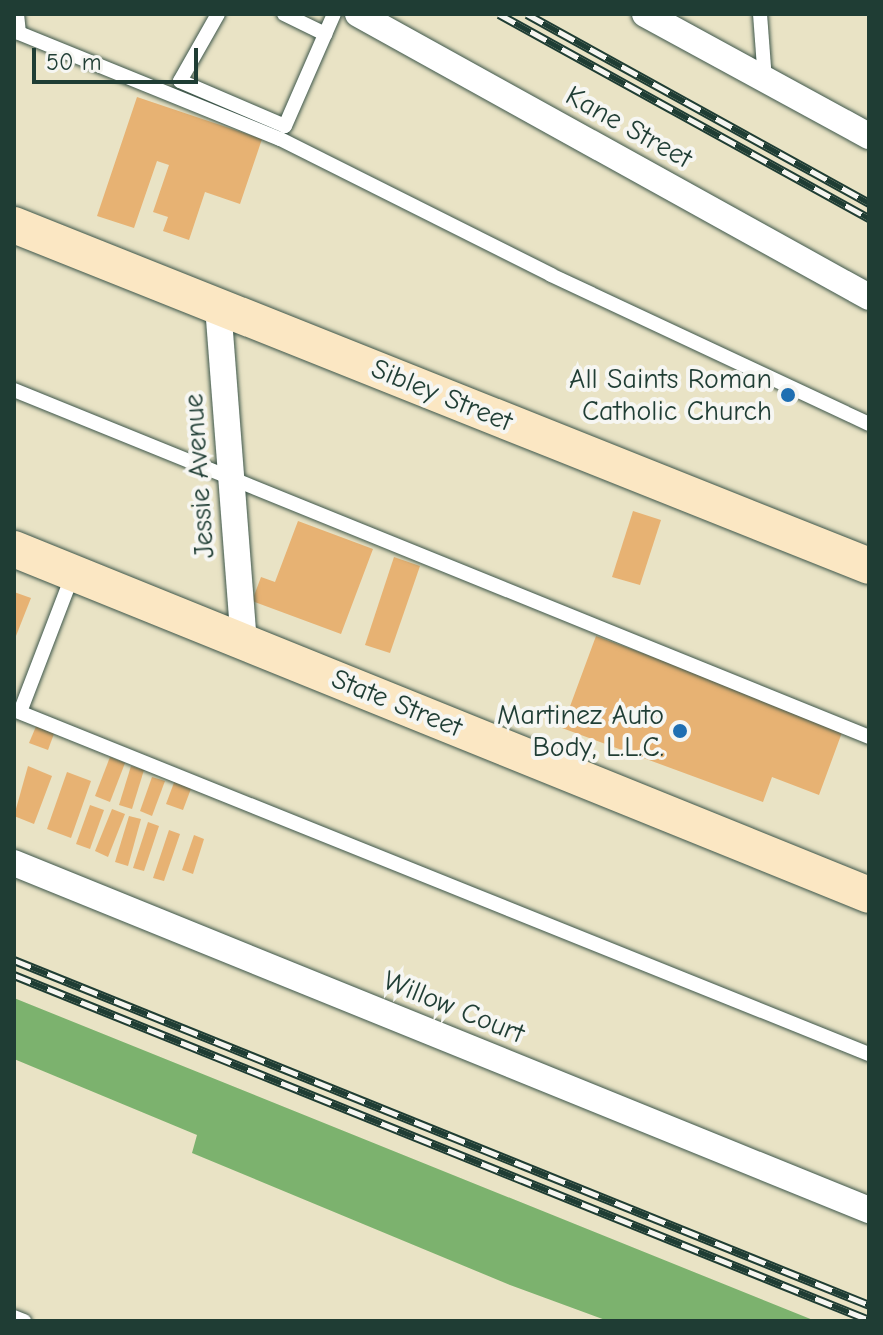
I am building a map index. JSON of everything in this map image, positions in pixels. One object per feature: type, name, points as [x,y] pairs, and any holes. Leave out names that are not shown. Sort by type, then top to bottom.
[{"type":"street","name":"Kane Street","points":[[358,14],[869,297]]},
{"type":"street","points":[[645,14],[869,136]]},
{"type":"street","name":"Sibley Street","points":[[14,225],[869,566]]},
{"type":"street","name":"Jessie Avenue","points":[[218,306],[244,641]]},
{"type":"street","name":"State Street","points":[[14,549],[869,895]]},
{"type":"street","name":"Willow Court","points":[[14,863],[869,1210]]},
{"type":"lane","points":[[17,14],[16,32],[172,95],[283,132]]},
{"type":"lane","points":[[172,95],[218,14]]},
{"type":"lane","points":[[284,14],[325,34]]},
{"type":"lane","points":[[283,132],[334,14]]},
{"type":"lane","points":[[760,14],[765,81]]},
{"type":"lane","points":[[180,81],[283,132],[551,275],[869,424]]},
{"type":"lane","points":[[14,390],[869,737]]},
{"type":"lane","points":[[73,573],[17,711],[869,1054]]},
{"type":"lane","points":[[14,1317],[24,1321]]},
{"type":"green space","points":[[14,998],[815,1321],[608,1321],[510,1285],[192,1153],[197,1135],[14,1059]]},
{"type":"building","points":[[137,97],[262,139],[240,204],[205,192],[189,240],[163,231],[168,217],[153,212],[169,165],[157,161],[134,228],[97,216]]},
{"type":"building","points":[[633,511],[661,520],[640,585],[612,577]]},
{"type":"building","points":[[298,521],[373,549],[341,634],[252,601],[261,577],[275,582]]},
{"type":"building","points":[[394,557],[420,566],[390,653],[365,645]]},
{"type":"building","points":[[14,592],[31,598],[14,641]]},
{"type":"building","points":[[596,636],[844,727],[819,795],[772,777],[763,802],[562,728]]},
{"type":"building","points":[[37,724],[55,731],[48,750],[29,743]]},
{"type":"building","points":[[110,757],[125,763],[110,802],[95,796]]},
{"type":"building","points":[[28,766],[52,776],[34,824],[14,816]]},
{"type":"building","points":[[131,766],[144,770],[132,809],[119,805]]},
{"type":"building","points":[[67,772],[91,781],[71,838],[47,829]]},
{"type":"building","points":[[152,777],[165,781],[152,816],[140,811]]},
{"type":"building","points":[[175,780],[192,786],[183,810],[166,804]]},
{"type":"building","points":[[90,805],[104,810],[90,849],[76,844]]},
{"type":"building","points":[[112,809],[125,814],[108,857],[95,851]]},
{"type":"building","points":[[129,816],[141,819],[128,866],[115,862]]},
{"type":"building","points":[[148,822],[159,826],[144,871],[133,868]]},
{"type":"building","points":[[169,830],[180,834],[164,881],[153,878]]},
{"type":"building","points":[[194,835],[204,839],[193,874],[182,870]]},
{"type":"railway","points":[[499,14],[869,218]]},
{"type":"railway","points":[[527,14],[869,203]]},
{"type":"railway","points":[[14,960],[869,1305]]},
{"type":"railway","points":[[14,975],[869,1320]]},
{"type":"place","name":"All Saints Roman Catholic Church","points":[[788,395]]},
{"type":"place","name":"Martinez Auto Body, L.L.C.","points":[[680,731]]}]
